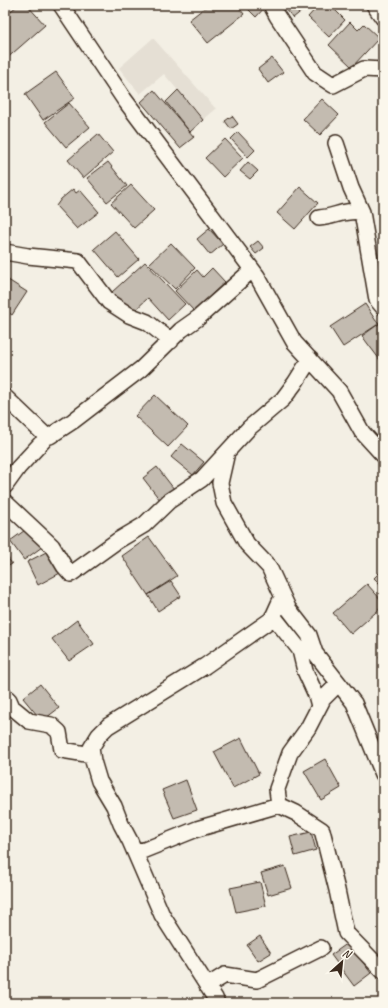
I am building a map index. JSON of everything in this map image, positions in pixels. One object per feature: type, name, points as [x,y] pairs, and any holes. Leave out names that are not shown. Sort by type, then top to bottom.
[{"type":"street","points":[[62,5],[124,99],[252,270],[294,342],[339,391],[362,432],[383,455]]},
{"type":"street","points":[[271,5],[276,16],[315,73],[333,85],[364,69],[383,70]]},
{"type":"street","points":[[374,5],[383,18]]},
{"type":"street","points":[[336,143],[351,188],[362,212],[377,300],[383,307]]},
{"type":"street","points":[[319,218],[328,218],[352,210],[362,212]]},
{"type":"street","points":[[5,252],[28,256],[78,260],[109,302],[129,315],[147,322],[171,341]]},
{"type":"street","points":[[5,397],[45,435],[50,436],[141,369],[181,330],[198,318],[252,270]]},
{"type":"street","points":[[5,502],[52,546],[64,566],[71,574],[117,541],[144,525],[169,501],[202,479],[249,428],[282,399],[295,384],[310,359]]},
{"type":"street","points":[[5,486],[18,468],[44,440],[45,435]]},
{"type":"street","points":[[227,452],[220,483],[224,503],[247,544],[269,567],[288,608],[309,635],[316,653],[338,684],[354,703],[383,774]]},
{"type":"street","points":[[217,1003],[162,915],[114,806],[99,781],[91,748],[99,734],[108,726],[205,666],[272,619],[282,597]]},
{"type":"street","points":[[273,616],[300,650],[305,671],[316,695],[319,706]]},
{"type":"street","points":[[279,805],[277,789],[290,753],[308,728],[323,699],[338,684]]},
{"type":"street","points":[[5,696],[12,706],[29,721],[51,725],[59,732],[62,750],[92,755]]},
{"type":"street","points":[[134,849],[142,851],[197,829],[279,805],[296,813],[322,830],[346,933],[383,971]]},
{"type":"street","points":[[207,986],[225,975],[257,980],[321,948]]},
{"type":"shaded area","points":[[153,38],[216,109],[203,120],[164,74],[140,94],[119,68]]},
{"type":"building","points":[[18,5],[27,5],[45,25],[5,60],[5,23],[7,21],[5,16]]},
{"type":"building","points":[[208,5],[237,5],[244,14],[208,43],[189,20]]},
{"type":"building","points":[[244,5],[267,5],[256,17]]},
{"type":"building","points":[[283,5],[309,5],[293,18]]},
{"type":"building","points":[[319,5],[330,5],[345,20],[329,37],[308,17]]},
{"type":"building","points":[[350,22],[358,30],[364,24],[379,38],[352,67],[329,45]]},
{"type":"building","points":[[272,58],[283,72],[268,83],[258,69]]},
{"type":"building","points":[[56,72],[75,98],[43,120],[25,94]]},
{"type":"building","points":[[154,90],[194,137],[180,148],[141,102]]},
{"type":"building","points":[[178,90],[203,120],[190,132],[166,102]]},
{"type":"building","points":[[322,99],[339,115],[320,135],[303,119]]},
{"type":"building","points":[[69,103],[90,127],[66,147],[45,122]]},
{"type":"building","points":[[232,116],[238,124],[231,129],[225,121]]},
{"type":"building","points":[[238,132],[255,150],[248,157],[231,139]]},
{"type":"building","points":[[98,134],[113,152],[83,178],[68,160]]},
{"type":"building","points":[[225,139],[243,158],[223,177],[205,158]]},
{"type":"building","points":[[108,162],[127,186],[107,202],[87,178]]},
{"type":"building","points":[[248,162],[258,171],[250,179],[240,171]]},
{"type":"building","points":[[131,185],[154,210],[134,228],[111,203]]},
{"type":"building","points":[[300,187],[318,203],[295,229],[277,213]]},
{"type":"building","points":[[73,189],[76,193],[80,190],[99,212],[77,229],[56,206],[61,199]]},
{"type":"building","points":[[209,229],[223,244],[210,255],[197,239]]},
{"type":"building","points":[[115,231],[139,259],[118,277],[94,249]]},
{"type":"building","points":[[258,241],[264,248],[256,254],[250,247]]},
{"type":"building","points":[[171,243],[195,268],[175,289],[149,264]]},
{"type":"building","points":[[145,262],[185,304],[168,320],[148,298],[132,313],[112,292]]},
{"type":"building","points":[[212,268],[225,282],[194,311],[175,291],[197,270],[203,277]]},
{"type":"building","points":[[5,278],[27,292],[12,315],[5,310]]},
{"type":"building","points":[[365,304],[376,321],[380,323],[343,347],[330,327]]},
{"type":"building","points":[[380,323],[383,328],[383,364],[362,336]]},
{"type":"building","points":[[155,395],[188,426],[168,447],[135,416]]},
{"type":"building","points":[[182,444],[204,462],[193,475],[171,457]]},
{"type":"building","points":[[157,467],[174,489],[160,500],[143,478]]},
{"type":"building","points":[[28,528],[42,547],[24,560],[10,541]]},
{"type":"building","points":[[149,537],[177,576],[148,595],[122,556]]},
{"type":"building","points":[[50,550],[62,572],[38,585],[27,562]]},
{"type":"building","points":[[5,554],[12,564],[5,568]]},
{"type":"building","points":[[383,569],[383,587],[374,578]]},
{"type":"building","points":[[171,581],[181,596],[158,611],[148,595]]},
{"type":"building","points":[[367,584],[383,602],[383,606],[351,634],[333,613]]},
{"type":"building","points":[[77,620],[94,644],[69,661],[52,639]]},
{"type":"building","points":[[383,655],[383,663],[379,657]]},
{"type":"building","points":[[40,684],[59,708],[42,721],[23,698]]},
{"type":"building","points":[[241,738],[259,774],[233,788],[214,752]]},
{"type":"building","points":[[325,759],[341,788],[321,800],[304,771]]},
{"type":"building","points":[[186,780],[197,810],[174,818],[162,790]]},
{"type":"building","points":[[311,832],[316,850],[295,856],[290,837]]},
{"type":"building","points":[[285,866],[292,888],[268,895],[261,873]]},
{"type":"building","points":[[260,882],[266,906],[236,912],[230,888]]},
{"type":"building","points":[[260,936],[271,953],[258,961],[247,945]]},
{"type":"building","points":[[348,943],[371,973],[354,986],[331,955]]}]
